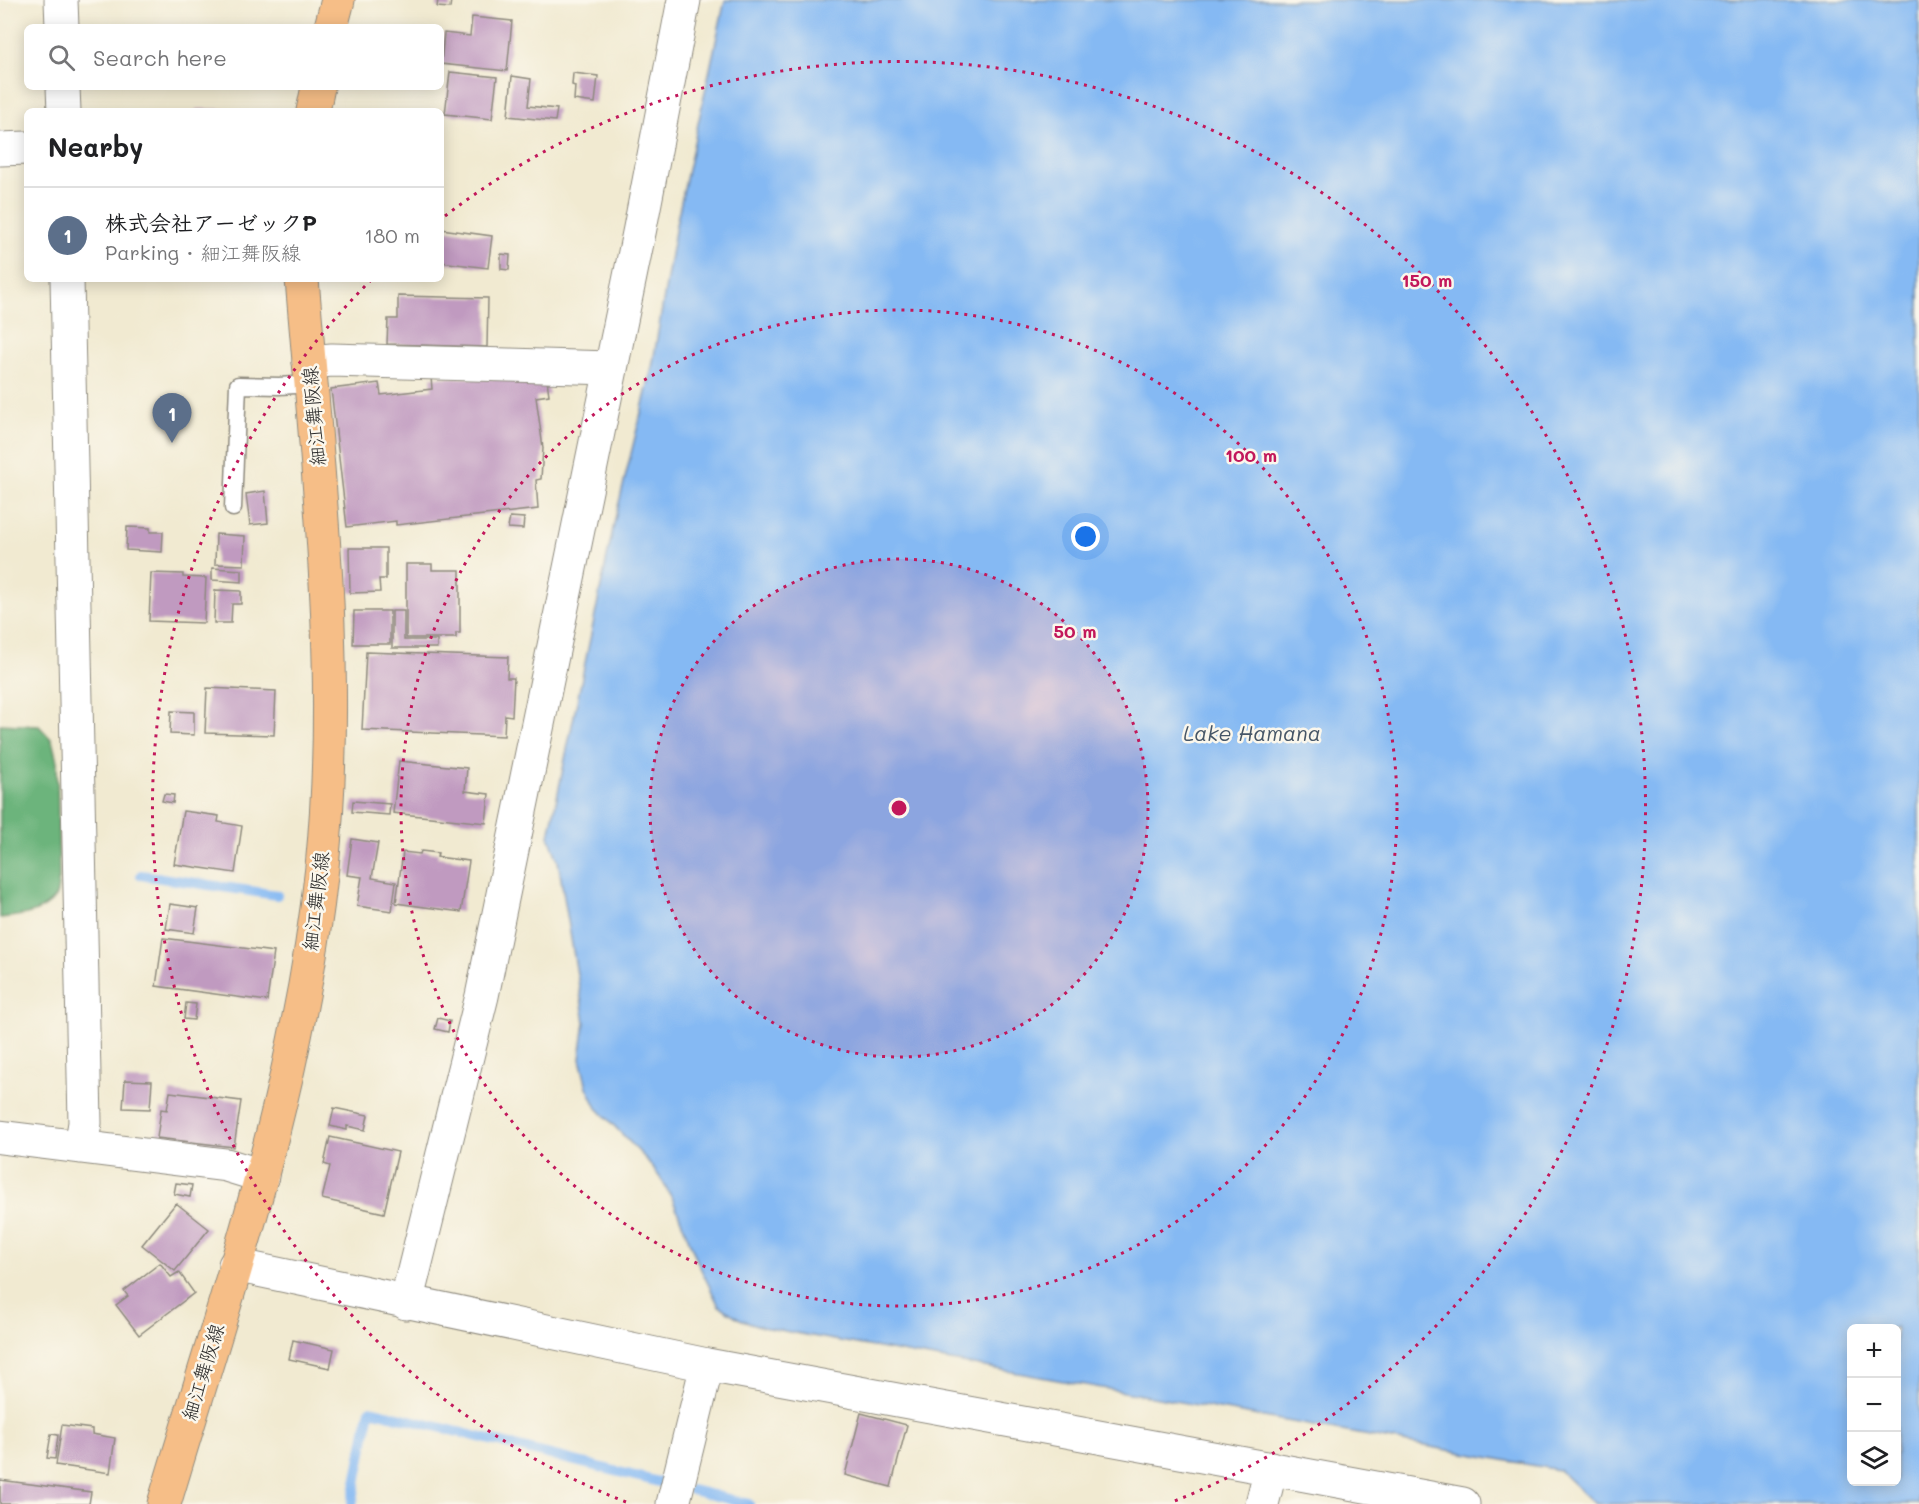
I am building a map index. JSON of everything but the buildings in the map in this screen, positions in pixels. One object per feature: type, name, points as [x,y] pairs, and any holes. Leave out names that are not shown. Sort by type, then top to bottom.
[{"type":"main road","points":[[333,24],[338,0]]},
{"type":"main road","points":[[314,108],[317,90]]},
{"type":"main road","name":"細江舞阪線","points":[[164,1504],[262,1176],[291,1059],[315,927],[327,803],[330,731],[329,617],[302,282]]},
{"type":"street","points":[[61,0],[62,24]]},
{"type":"street","points":[[406,1303],[482,996],[684,0]]},
{"type":"street","points":[[63,90],[64,108]]},
{"type":"street","points":[[0,148],[24,148]]},
{"type":"street","points":[[67,282],[85,1123],[81,1147]]},
{"type":"street","points":[[310,373],[332,360],[611,368]]},
{"type":"street","points":[[0,1137],[226,1165],[262,1176]]},
{"type":"street","points":[[236,1265],[406,1303],[707,1365],[1463,1504]]},
{"type":"street","points":[[673,1504],[707,1365]]},
{"type":"street","points":[[1262,1504],[1271,1468]]},
{"type":"lane","points":[[233,508],[238,385],[279,386],[310,373]]},
{"type":"green space","points":[[0,724],[39,726],[52,740],[57,761],[59,878],[55,897],[50,903],[37,911],[0,918]]},
{"type":"water","name":"Lake Hamana","points":[[725,0],[1919,0],[1919,1504],[1595,1504],[1559,1470],[762,1327],[740,1319],[719,1306],[698,1263],[673,1200],[661,1179],[647,1160],[597,1108],[587,1087],[580,1059],[585,1022],[558,861],[549,836],[615,519],[652,368],[676,225]]},
{"type":"waterway","points":[[141,875],[277,895]]},
{"type":"waterway","points":[[352,1504],[370,1410],[663,1483]]},
{"type":"waterway","points":[[692,1490],[749,1504]]},
{"type":"place","name":"株式会社アーゼックP","points":[[172,443]]}]
